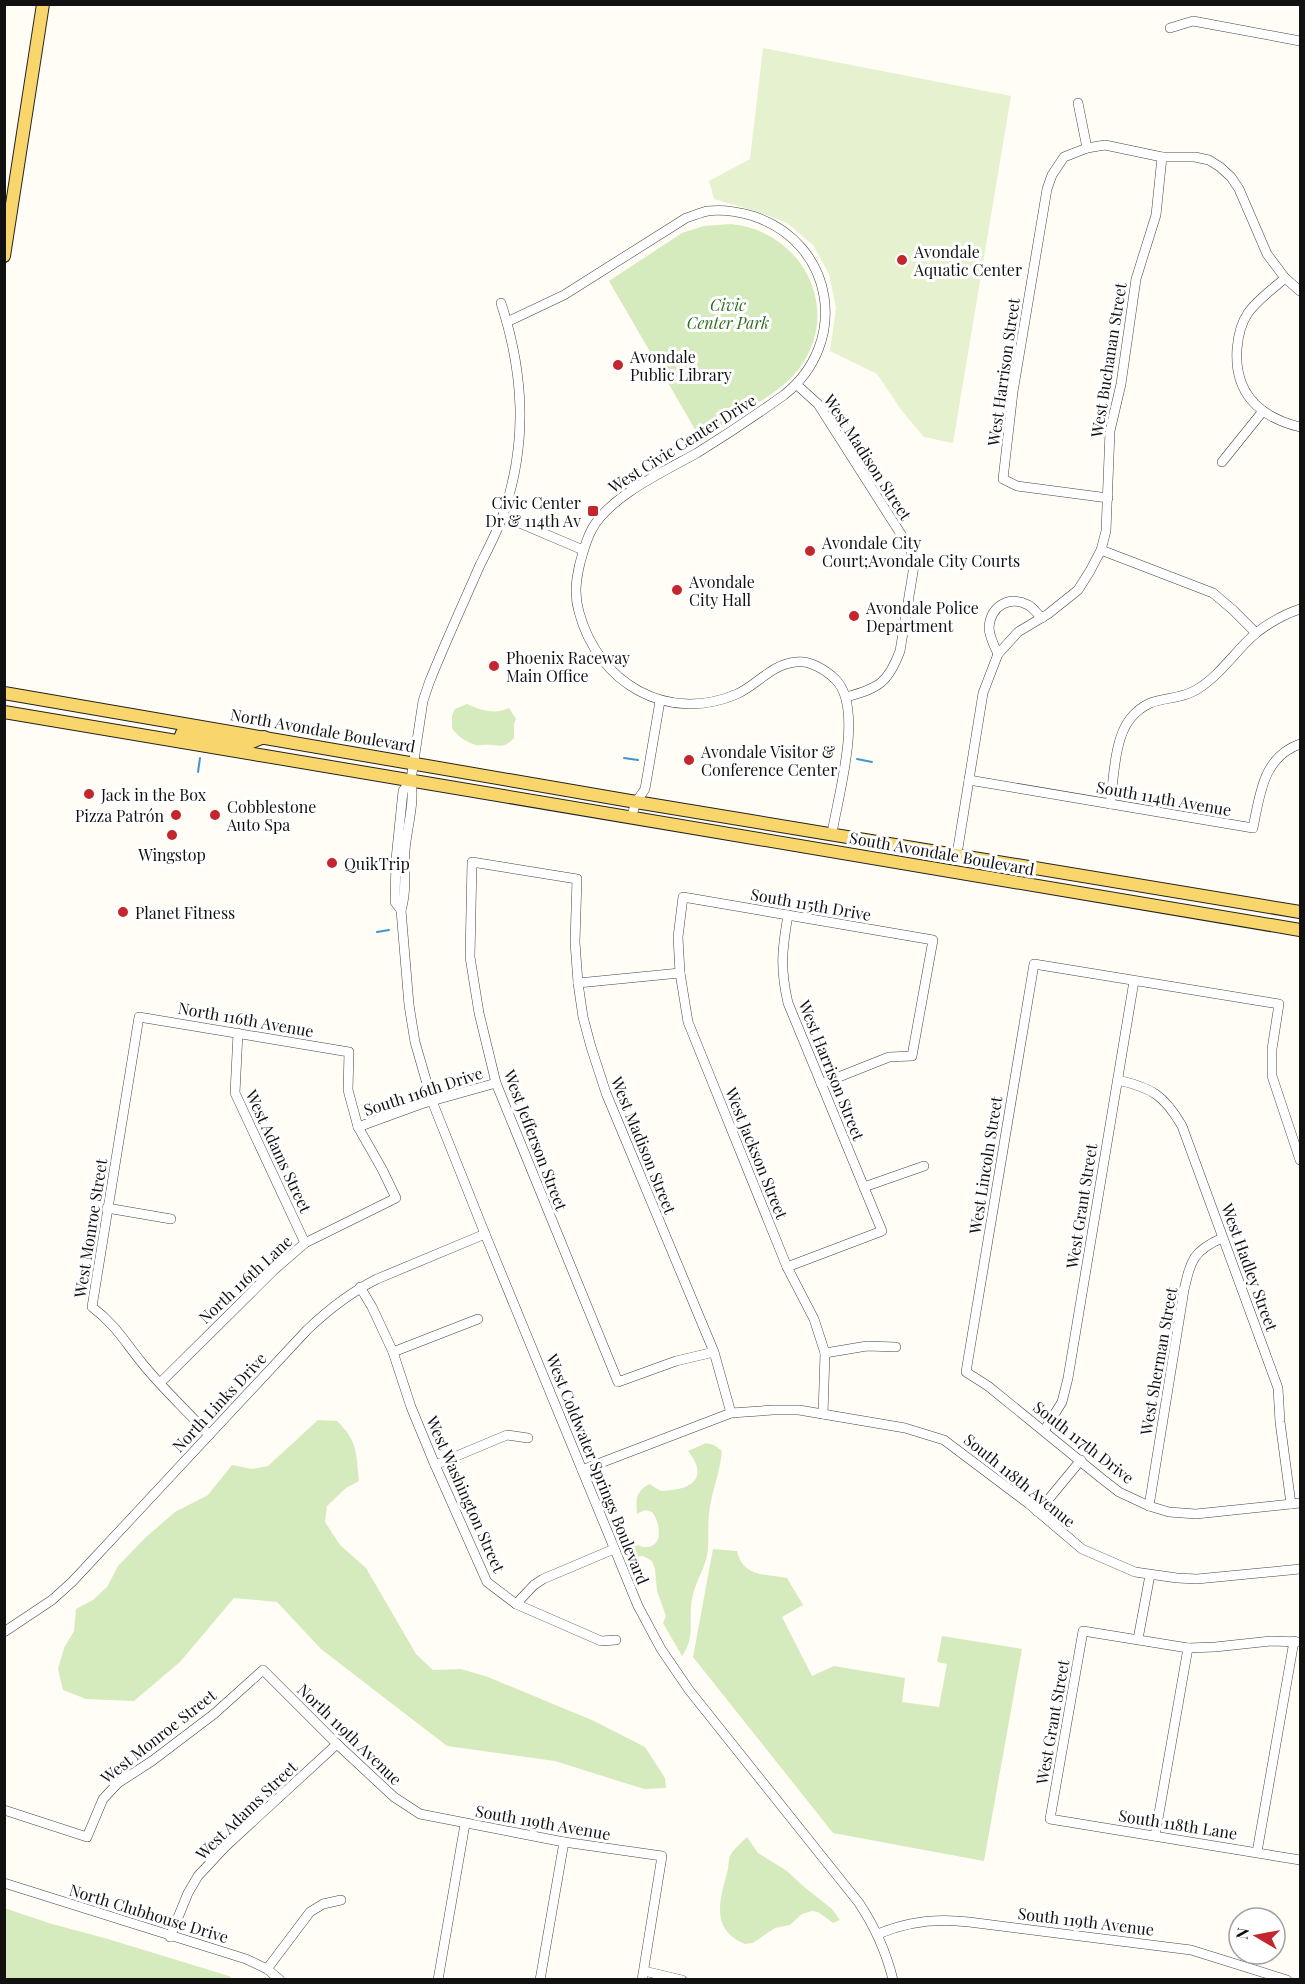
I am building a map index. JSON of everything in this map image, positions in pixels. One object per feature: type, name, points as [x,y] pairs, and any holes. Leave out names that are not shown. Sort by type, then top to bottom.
[{"type":"main road","points":[[4,256],[43,4]]},
{"type":"main road","name":"North Avondale Boulevard","points":[[4,693],[636,802]]},
{"type":"main road","name":"North Avondale Boulevard","points":[[4,712],[578,808]]},
{"type":"main road","points":[[95,727],[111,721],[164,730],[169,726],[170,721]]},
{"type":"main road","points":[[179,741],[182,733],[186,732],[249,743],[265,737]]},
{"type":"main road","name":"South Avondale Boulevard","points":[[636,802],[1300,912]]},
{"type":"main road","name":"South Avondale Boulevard","points":[[578,808],[1300,930]]},
{"type":"main road","points":[[829,851],[832,833]]},
{"type":"street","points":[[1170,28],[1193,21],[1300,41]]},
{"type":"street","points":[[1078,103],[1087,148],[1104,145],[1162,158],[1195,157],[1209,160],[1232,177],[1267,254],[1285,278],[1300,291]]},
{"type":"street","name":"West Harrison Street","points":[[1087,148],[1064,157],[1052,175],[1047,189],[1013,392],[1003,478],[1017,486],[1108,498]]},
{"type":"street","name":"West Buchanan Street","points":[[957,854],[983,693],[998,654],[1018,632],[1042,618],[1078,590],[1101,550],[1106,531],[1110,432],[1121,384],[1136,279],[1156,215],[1162,158]]},
{"type":"street","name":"West Civic Center Drive","points":[[507,322],[564,295],[686,218],[707,211],[727,210],[768,221],[786,231],[801,245],[820,278],[825,299],[825,322],[820,345],[811,366],[797,385],[769,406],[614,504],[592,529],[583,550],[576,580],[577,601],[586,634],[611,670],[626,683],[660,701],[683,704],[721,700],[739,693],[774,669],[797,661],[812,664],[828,673],[837,681],[846,697]]},
{"type":"street","points":[[1285,278],[1247,313],[1238,335],[1236,370],[1246,394],[1263,411],[1284,423],[1300,427]]},
{"type":"street","points":[[501,303],[517,363],[521,418],[516,465],[503,516],[583,550]]},
{"type":"street","name":"West Madison Street","points":[[797,385],[818,404],[914,558],[900,651],[891,674],[862,693],[846,697]]},
{"type":"street","points":[[1222,462],[1263,411]]},
{"type":"street","name":"West Coldwater Springs Boulevard","points":[[503,516],[429,683],[423,701],[411,780],[413,793],[405,849],[405,899],[401,910],[404,959],[414,1033],[432,1101],[638,1606],[661,1649],[689,1690],[859,1903],[878,1934],[893,1980]]},
{"type":"street","points":[[1101,550],[1213,593],[1256,633]]},
{"type":"street","points":[[998,654],[989,628],[991,618],[1001,604],[1009,601],[1026,604],[1042,618]]},
{"type":"street","points":[[1110,804],[1120,736],[1130,720],[1143,707],[1157,700],[1194,692],[1210,681],[1256,633],[1286,614],[1300,609]]},
{"type":"street","points":[[832,833],[849,737],[850,715],[846,697]]},
{"type":"street","points":[[631,818],[636,802],[645,789],[660,701]]},
{"type":"street","name":"South 114th Avenue","points":[[969,780],[1253,828],[1262,783],[1278,756],[1300,744]]},
{"type":"street","name":"West Madison Street","points":[[472,862],[577,879],[575,942],[578,983],[586,1027],[606,1093],[714,1352],[730,1413]]},
{"type":"street","name":"West Jefferson Street","points":[[472,862],[470,957],[479,1013],[496,1083],[618,1382],[676,1361],[714,1352]]},
{"type":"street","name":"South 115th Drive","points":[[683,897],[933,940],[912,1056],[889,1057],[821,1084]]},
{"type":"street","name":"West Jackson Street","points":[[683,897],[678,937],[680,973],[688,1022],[787,1268],[814,1319],[825,1353],[823,1414]]},
{"type":"street","name":"West Harrison Street","points":[[787,1268],[882,1231],[788,1003],[781,962],[788,915]]},
{"type":"street","name":"West Lincoln Street","points":[[966,1372],[1034,964],[1134,981]]},
{"type":"street","points":[[578,983],[680,973]]},
{"type":"street","points":[[1134,981],[1278,1004],[1272,1049],[1272,1076],[1300,1160]]},
{"type":"street","name":"West Grant Street","points":[[1044,1431],[1062,1402],[1068,1378],[1134,981]]},
{"type":"street","name":"North 116th Avenue","points":[[139,1017],[349,1052],[348,1090],[358,1127]]},
{"type":"street","name":"West Monroe Street","points":[[139,1017],[92,1307],[108,1319],[142,1364],[209,1435]]},
{"type":"street","name":"West Adams Street","points":[[238,1033],[234,1093],[305,1244]]},
{"type":"street","name":"West Hadley Street","points":[[1118,1080],[1144,1086],[1172,1108],[1182,1126],[1278,1388],[1280,1422],[1296,1503]]},
{"type":"street","name":"South 116th Drive","points":[[358,1127],[432,1101],[496,1083]]},
{"type":"street","name":"North 116th Lane","points":[[160,1383],[274,1270],[305,1244],[396,1198],[358,1127]]},
{"type":"street","points":[[864,1187],[924,1166]]},
{"type":"street","points":[[107,1208],[171,1219]]},
{"type":"street","name":"North Links Drive","points":[[4,1632],[52,1600],[331,1307],[360,1287],[395,1270],[485,1234]]},
{"type":"street","name":"West Sherman Street","points":[[1149,1506],[1184,1290],[1190,1266],[1205,1246],[1222,1238]]},
{"type":"street","name":"West Washington Street","points":[[360,1287],[393,1352],[411,1407],[487,1582],[516,1604],[601,1641],[616,1640]]},
{"type":"street","points":[[393,1352],[478,1319]]},
{"type":"street","points":[[825,1353],[867,1346],[896,1347]]},
{"type":"street","name":"South 117th Drive","points":[[966,1372],[988,1386],[1119,1492],[1149,1506],[1169,1512],[1196,1514],[1296,1503]]},
{"type":"street","name":"South 118th Avenue","points":[[582,1470],[730,1413],[799,1410],[913,1430],[944,1440],[1082,1549],[1121,1566],[1150,1575],[1177,1578],[1215,1578],[1300,1569]]},
{"type":"street","points":[[435,1465],[507,1435],[528,1438]]},
{"type":"street","points":[[1038,1512],[1081,1460]]},
{"type":"street","points":[[516,1604],[543,1579],[614,1550]]},
{"type":"street","points":[[1150,1575],[1138,1639],[1188,1648],[1271,1641],[1297,1642],[1257,1852]]},
{"type":"street","name":"West Grant Street","points":[[1050,1819],[1083,1631],[1138,1639]]},
{"type":"street","points":[[1155,1836],[1188,1648]]},
{"type":"street","name":"West Monroe Street","points":[[4,1810],[87,1838],[103,1799],[118,1783],[152,1761],[214,1714],[263,1670]]},
{"type":"street","name":"North 119th Avenue","points":[[263,1670],[398,1801],[420,1814]]},
{"type":"street","name":"West Adams Street","points":[[170,1937],[188,1893],[198,1876],[225,1847],[338,1744]]},
{"type":"street","name":"South 119th Avenue","points":[[420,1814],[564,1842],[662,1856],[643,1975]]},
{"type":"street","name":"South 118th Lane","points":[[1050,1819],[1300,1860]]},
{"type":"street","points":[[438,1980],[465,1824]]},
{"type":"street","points":[[540,1980],[564,1842]]},
{"type":"street","name":"North Clubhouse Drive","points":[[4,1883],[246,1959],[267,1969],[280,1980]]},
{"type":"street","points":[[267,1969],[310,1912],[323,1904],[341,1900]]},
{"type":"street","name":"South 119th Avenue","points":[[878,1934],[921,1921],[961,1921],[1191,1950],[1287,1980]]},
{"type":"street","points":[[643,1975],[682,1980]]},
{"type":"green space","name":"Avondale Aquatic Center","points":[[763,48],[1011,96],[953,443],[924,437],[902,411],[877,374],[830,351],[836,308],[829,274],[813,245],[787,223],[714,199],[709,181],[750,159]]},
{"type":"green space","name":"Civic Center Park","points":[[731,224],[756,230],[778,241],[796,258],[809,278],[816,300],[817,323],[811,347],[798,370],[779,389],[700,438],[609,281],[682,233],[704,226]]},
{"type":"green space","points":[[467,704],[482,710],[493,711],[509,708],[516,719],[514,738],[501,746],[476,745],[456,734],[452,728],[452,716],[455,709]]},
{"type":"green space","points":[[318,1420],[337,1421],[349,1435],[355,1448],[359,1481],[346,1488],[327,1506],[325,1522],[340,1545],[366,1568],[416,1654],[433,1670],[461,1669],[488,1677],[594,1721],[645,1747],[665,1778],[666,1788],[644,1789],[555,1761],[447,1746],[321,1649],[277,1602],[234,1598],[180,1662],[134,1701],[86,1699],[63,1690],[58,1669],[64,1648],[74,1631],[76,1609],[93,1600],[107,1587],[118,1566],[175,1512],[208,1495],[232,1465],[252,1469],[268,1466]]},
{"type":"green space","points":[[706,1443],[722,1451],[710,1506],[707,1554],[693,1594],[689,1642],[682,1656],[663,1623],[666,1616],[657,1591],[652,1561],[643,1556],[634,1557],[626,1538],[642,1547],[655,1544],[659,1528],[652,1512],[645,1510],[637,1514],[639,1493],[649,1484],[663,1491],[688,1486],[698,1472],[688,1451]]},
{"type":"green space","points":[[713,1549],[737,1551],[744,1566],[750,1570],[763,1575],[787,1578],[803,1605],[782,1617],[812,1676],[834,1666],[905,1678],[902,1702],[939,1707],[947,1664],[937,1662],[942,1636],[1022,1649],[984,1861],[833,1833],[693,1657]]},
{"type":"green space","points":[[747,1837],[758,1853],[787,1871],[832,1909],[840,1920],[833,1923],[818,1912],[812,1911],[802,1914],[790,1925],[775,1928],[753,1943],[745,1944],[734,1938],[722,1923],[720,1905],[730,1856]]},
{"type":"green space","points":[[4,1908],[229,1976],[232,1979],[5,1979]]},
{"type":"waterway","points":[[821,754],[832,756]]},
{"type":"waterway","points":[[198,772],[200,758]]},
{"type":"waterway","points":[[624,758],[638,760]]},
{"type":"waterway","points":[[857,759],[872,762]]},
{"type":"waterway","points":[[377,932],[389,930]]},
{"type":"place","name":"Avondale Aquatic Center","points":[[902,260]]},
{"type":"place","name":"Avondale Public Library","points":[[618,365]]},
{"type":"place","name":"Civic Center Dr & 114th Av","points":[[593,511]]},
{"type":"place","name":"Avondale City Court;Avondale City Courts","points":[[810,551]]},
{"type":"place","name":"Avondale City Hall","points":[[677,590]]},
{"type":"place","name":"Avondale Police Department","points":[[854,616]]},
{"type":"place","name":"Phoenix Raceway Main Office","points":[[494,666]]},
{"type":"place","name":"Avondale Visitor & Conference Center","points":[[689,760]]},
{"type":"place","name":"Jack in the Box","points":[[89,794]]},
{"type":"place","name":"Pizza Patrón","points":[[176,815]]},
{"type":"place","name":"Cobblestone Auto Spa","points":[[215,815]]},
{"type":"place","name":"Wingstop","points":[[172,835]]},
{"type":"place","name":"QuikTrip","points":[[332,863]]},
{"type":"place","name":"Planet Fitness","points":[[123,912]]}]
